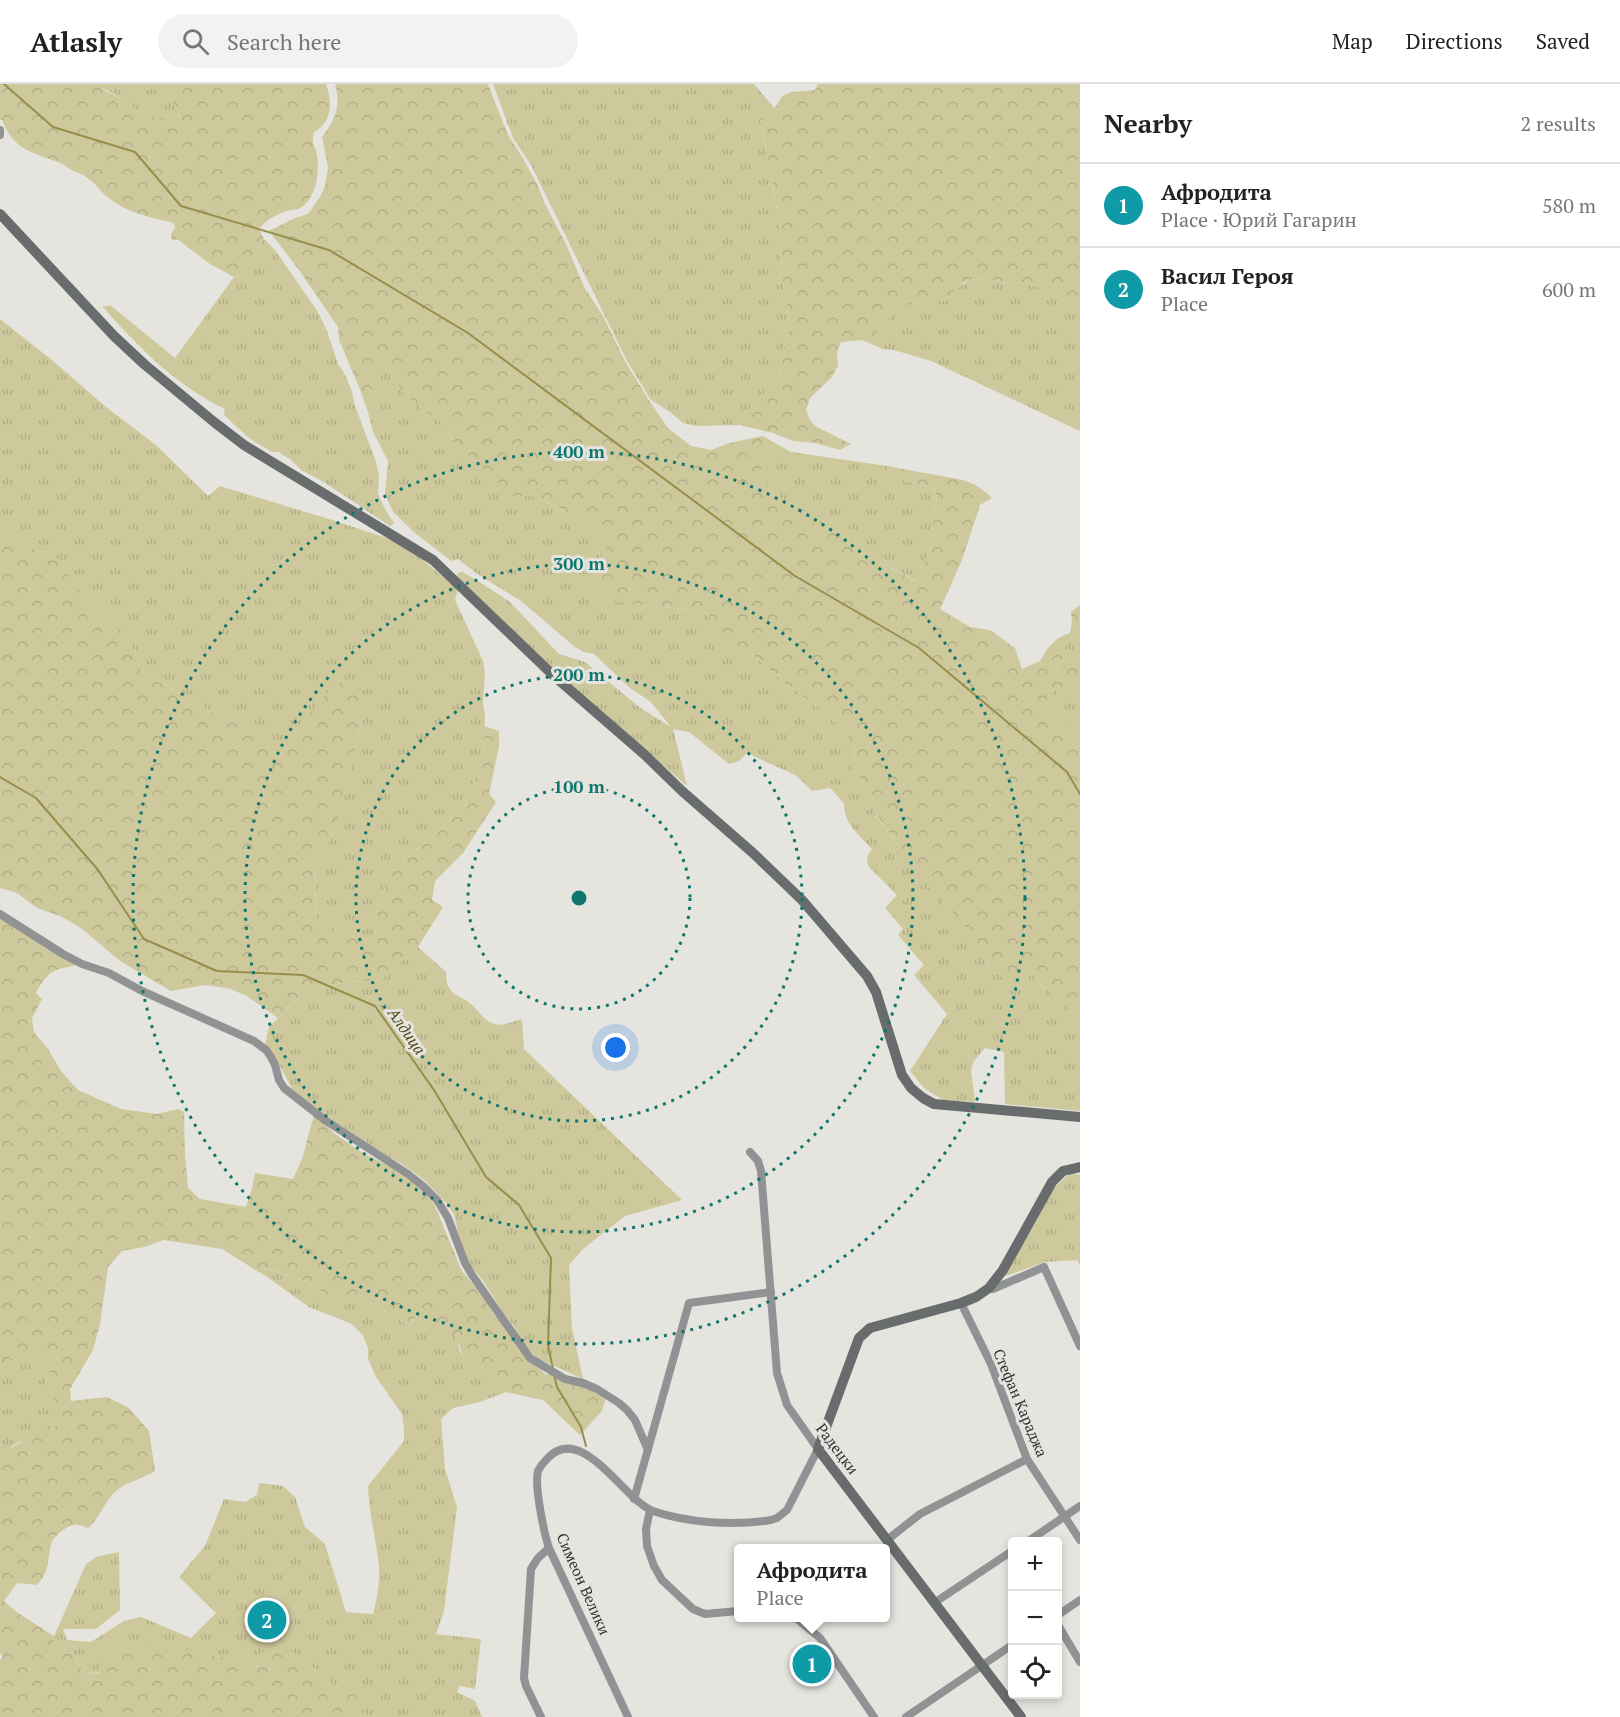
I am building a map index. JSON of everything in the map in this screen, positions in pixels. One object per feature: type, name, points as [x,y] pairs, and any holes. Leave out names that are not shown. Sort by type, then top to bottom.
[{"type":"street","points":[[0,130],[0,135]]},
{"type":"street","points":[[0,214],[114,336],[144,364],[244,445],[433,560],[554,676],[645,755],[794,892],[867,976],[876,992],[902,1075],[922,1098],[934,1104],[1080,1117]]},
{"type":"street","points":[[0,914],[82,964],[109,973],[142,991],[254,1041],[266,1050],[284,1088],[326,1121],[408,1174],[437,1200],[448,1218],[472,1275],[530,1358],[565,1378],[597,1389],[620,1403],[635,1420],[648,1450]]},
{"type":"street","name":"Радецки","points":[[750,1152],[758,1161],[761,1171],[777,1372],[787,1405],[1021,1717]]},
{"type":"street","name":"Симеон Велики","points":[[628,1717],[544,1534],[538,1472],[549,1456],[566,1449],[576,1450],[591,1458],[634,1499],[650,1510],[694,1521],[753,1521],[777,1518],[787,1510],[818,1449],[859,1338],[864,1332],[870,1328],[961,1303],[989,1288],[1004,1270],[1052,1182],[1063,1171],[1080,1167]]},
{"type":"street","points":[[989,1288],[993,1289],[1044,1267],[1080,1346]]},
{"type":"street","points":[[634,1499],[689,1303],[771,1292]]},
{"type":"street","name":"Стефан Караджа","points":[[961,1303],[991,1364],[1027,1459],[1080,1540]]},
{"type":"street","points":[[887,1540],[920,1514],[1027,1459]]},
{"type":"street","points":[[1035,1537],[1080,1506]]},
{"type":"street","points":[[650,1510],[646,1529],[647,1546],[662,1580],[684,1602],[699,1612],[705,1614],[734,1611]]},
{"type":"street","points":[[541,1717],[526,1686],[524,1665],[531,1569],[538,1558],[549,1548]]},
{"type":"street","points":[[934,1603],[1008,1554]]},
{"type":"street","points":[[1062,1612],[1080,1600]]},
{"type":"street","points":[[802,1622],[820,1638],[874,1717]]},
{"type":"street","points":[[1062,1632],[1080,1662]]},
{"type":"street","points":[[906,1717],[1008,1648]]},
{"type":"green space","points":[[0,84],[82,84],[85,89],[102,89],[151,116],[169,117],[181,115],[171,100],[166,84],[326,84],[330,101],[328,117],[314,133],[313,139],[318,165],[315,188],[308,201],[301,207],[277,215],[259,229],[264,239],[238,276],[234,277],[210,264],[177,239],[172,241],[174,223],[124,208],[107,197],[83,175],[31,152],[17,143],[0,120]]},
{"type":"green space","points":[[82,84],[166,84],[171,100],[181,115],[160,118],[146,115],[113,93],[97,88],[85,89]]},
{"type":"green space","points":[[335,84],[488,84],[508,135],[538,186],[584,287],[603,316],[626,363],[668,428],[691,446],[711,450],[729,443],[763,436],[775,443],[761,465],[761,471],[773,491],[810,515],[814,523],[824,521],[840,532],[854,549],[865,556],[917,582],[930,546],[937,497],[933,488],[901,479],[895,476],[887,466],[963,480],[982,489],[992,498],[980,505],[962,560],[940,609],[970,627],[990,630],[1015,648],[1022,669],[1040,661],[1058,638],[1070,633],[1071,612],[1080,605],[1080,622],[1072,637],[1065,644],[1062,659],[1055,673],[1071,665],[1078,668],[1078,679],[1073,689],[1056,688],[1048,698],[1046,708],[1047,717],[1056,718],[1080,735],[1080,1020],[1060,1000],[1039,984],[1033,974],[1010,985],[991,968],[967,929],[940,901],[876,815],[872,795],[853,769],[856,749],[845,730],[754,656],[726,643],[707,613],[701,610],[636,605],[608,600],[585,578],[610,543],[571,514],[530,495],[514,497],[455,444],[445,425],[422,409],[400,389],[386,361],[364,371],[373,390],[367,406],[339,340],[338,327],[269,231],[308,214],[325,186],[328,167],[322,137],[336,112]]},
{"type":"green space","points":[[493,84],[754,84],[774,108],[760,119],[781,236],[782,278],[790,324],[776,382],[744,415],[740,425],[696,426],[683,423],[651,400],[627,361],[531,165],[513,138]]},
{"type":"green space","points":[[818,84],[1080,84],[1080,309],[1045,289],[1022,283],[975,279],[963,282],[948,300],[925,303],[908,302],[880,327],[871,344],[862,340],[841,342],[837,353],[838,365],[832,377],[810,398],[806,410],[815,426],[851,444],[840,450],[816,443],[793,441],[773,433],[740,425],[744,415],[776,382],[790,324],[782,278],[781,236],[760,119],[777,105],[782,96],[792,92],[815,90]]},
{"type":"green space","points":[[264,239],[275,250],[318,312],[327,331],[338,364],[352,391],[354,403],[376,462],[379,476],[378,494],[394,523],[390,526],[322,481],[301,470],[290,459],[250,439],[224,415],[225,409],[207,400],[159,364],[103,307],[110,305],[175,358]]},
{"type":"green space","points":[[975,279],[1022,283],[1045,289],[1080,309],[1080,431],[931,361],[871,344],[880,327],[908,302],[925,303],[948,300],[959,286]]},
{"type":"green space","points":[[0,319],[106,407],[156,445],[208,496],[220,486],[393,540],[418,556],[458,589],[455,600],[483,661],[485,673],[482,778],[475,778],[465,806],[388,877],[377,913],[375,937],[361,945],[355,939],[317,920],[314,868],[336,827],[362,720],[298,728],[283,753],[271,751],[258,734],[227,720],[143,673],[134,651],[106,618],[82,595],[61,561],[0,533]]},
{"type":"green space","points":[[386,361],[400,389],[422,409],[445,425],[455,444],[514,496],[530,495],[571,514],[611,543],[636,605],[701,610],[707,613],[727,643],[754,656],[845,730],[856,749],[853,769],[872,795],[876,816],[940,901],[956,915],[991,968],[1033,974],[1039,984],[1060,1000],[1080,1020],[1080,1111],[1005,1104],[1004,1052],[985,1048],[974,1061],[971,1069],[975,1102],[943,1100],[924,1088],[910,1071],[947,1014],[914,975],[924,965],[898,935],[903,929],[885,908],[897,895],[868,866],[867,857],[872,849],[849,823],[844,803],[830,788],[812,791],[797,776],[747,753],[739,761],[729,764],[689,732],[673,729],[687,786],[515,636],[457,576],[458,573],[462,572],[475,579],[510,602],[559,654],[585,662],[639,707],[671,727],[650,701],[631,689],[594,654],[575,647],[521,601],[458,559],[451,561],[415,533],[393,512],[385,494],[388,461],[373,432],[360,390],[367,405],[373,390],[364,371]]},
{"type":"green space","points":[[775,443],[791,452],[887,466],[895,476],[901,479],[933,488],[937,497],[930,546],[918,582],[865,556],[854,549],[840,532],[814,523],[797,506],[784,500],[773,491],[761,471],[761,465]]},
{"type":"green space","points":[[0,533],[61,561],[82,595],[106,618],[134,651],[143,673],[227,720],[259,734],[271,751],[283,753],[298,728],[333,686],[350,679],[362,686],[362,720],[336,827],[314,868],[317,920],[361,944],[375,937],[377,913],[388,877],[465,806],[475,778],[482,778],[484,726],[499,731],[499,746],[489,794],[496,802],[463,853],[435,881],[432,900],[443,907],[418,947],[380,980],[347,982],[309,989],[278,1018],[247,996],[228,988],[205,985],[171,991],[120,961],[81,928],[60,916],[37,908],[17,893],[0,888]]},
{"type":"green space","points":[[1080,622],[1080,735],[1047,717],[1046,708],[1048,698],[1053,691],[1056,688],[1063,689],[1054,676],[1062,659],[1065,644],[1072,637]]},
{"type":"green space","points":[[0,918],[78,964],[54,971],[46,978],[36,993],[42,999],[32,1018],[34,1032],[48,1049],[61,1071],[78,1090],[121,1109],[157,1114],[178,1109],[184,1112],[188,1188],[200,1199],[246,1207],[255,1173],[293,1179],[302,1159],[314,1115],[335,1134],[360,1151],[402,1173],[420,1187],[434,1204],[462,1271],[483,1296],[521,1351],[546,1375],[551,1374],[607,1393],[602,1411],[580,1435],[543,1400],[506,1392],[483,1368],[464,1359],[456,1336],[445,1328],[437,1333],[416,1317],[409,1325],[365,1300],[339,1303],[307,1282],[262,1267],[267,1277],[222,1249],[164,1240],[122,1251],[108,1267],[100,1324],[93,1350],[70,1389],[71,1401],[107,1397],[129,1408],[149,1431],[155,1471],[117,1490],[88,1528],[74,1525],[58,1534],[52,1542],[48,1564],[42,1579],[37,1585],[17,1583],[4,1601],[18,1613],[54,1636],[53,1651],[70,1649],[85,1674],[98,1673],[106,1647],[164,1644],[244,1661],[259,1667],[263,1652],[292,1651],[336,1687],[359,1698],[367,1717],[0,1717],[0,1659],[3,1658],[0,1652],[0,1450],[18,1444],[42,1422],[51,1427],[60,1425],[57,1421],[54,1398],[45,1381],[59,1355],[20,1357],[0,1366]]},
{"type":"green space","points":[[418,947],[446,972],[451,991],[468,1002],[488,1021],[501,1025],[522,1019],[524,1049],[682,1200],[625,1216],[584,1248],[569,1265],[572,1328],[583,1379],[539,1359],[526,1349],[484,1282],[468,1263],[460,1242],[454,1214],[424,1180],[402,1164],[365,1145],[296,1096],[281,1068],[260,1048],[265,1044],[269,1027],[309,989],[347,982],[380,980]]},
{"type":"green space","points":[[1070,1173],[1080,1175],[1080,1265],[1077,1260],[1045,1262],[1003,1277],[1034,1226],[1052,1190]]},
{"type":"green space","points":[[261,1267],[307,1282],[339,1303],[365,1300],[409,1325],[416,1317],[426,1324],[445,1328],[457,1336],[459,1349],[464,1359],[483,1368],[506,1392],[480,1402],[453,1408],[441,1419],[445,1469],[457,1507],[444,1611],[436,1634],[481,1639],[475,1689],[460,1686],[457,1692],[475,1701],[482,1717],[367,1717],[358,1698],[336,1687],[292,1651],[260,1667],[244,1661],[209,1655],[85,1674],[70,1649],[53,1651],[54,1636],[86,1564],[96,1557],[119,1552],[120,1610],[96,1629],[63,1629],[67,1640],[91,1642],[124,1621],[141,1617],[191,1638],[216,1613],[179,1577],[205,1546],[224,1499],[245,1502],[257,1495],[259,1483],[283,1486],[295,1497],[305,1527],[325,1544],[346,1612],[373,1614],[378,1590],[379,1567],[368,1486],[404,1441],[402,1414],[376,1377],[368,1359],[368,1348],[363,1336],[352,1324],[309,1307],[267,1277]]},
{"type":"green space","points":[[59,1355],[45,1381],[54,1398],[61,1425],[41,1431],[9,1448],[0,1450],[0,1366],[20,1357]]},
{"type":"waterway","points":[[4,84],[53,127],[135,152],[181,206],[329,250],[468,333],[795,576],[919,648],[1067,772],[1080,794]]},
{"type":"waterway","name":"Алдица","points":[[0,777],[36,798],[98,870],[144,939],[217,971],[303,975],[375,1006],[434,1090],[486,1177],[519,1205],[551,1258],[548,1345],[553,1369]]},
{"type":"waterway","name":"Алдица","points":[[554,1375],[557,1387],[581,1427],[586,1446]]},
{"type":"place","name":"Васил Героя","points":[[267,1620]]},
{"type":"place","name":"Афродита","points":[[812,1664]]}]
